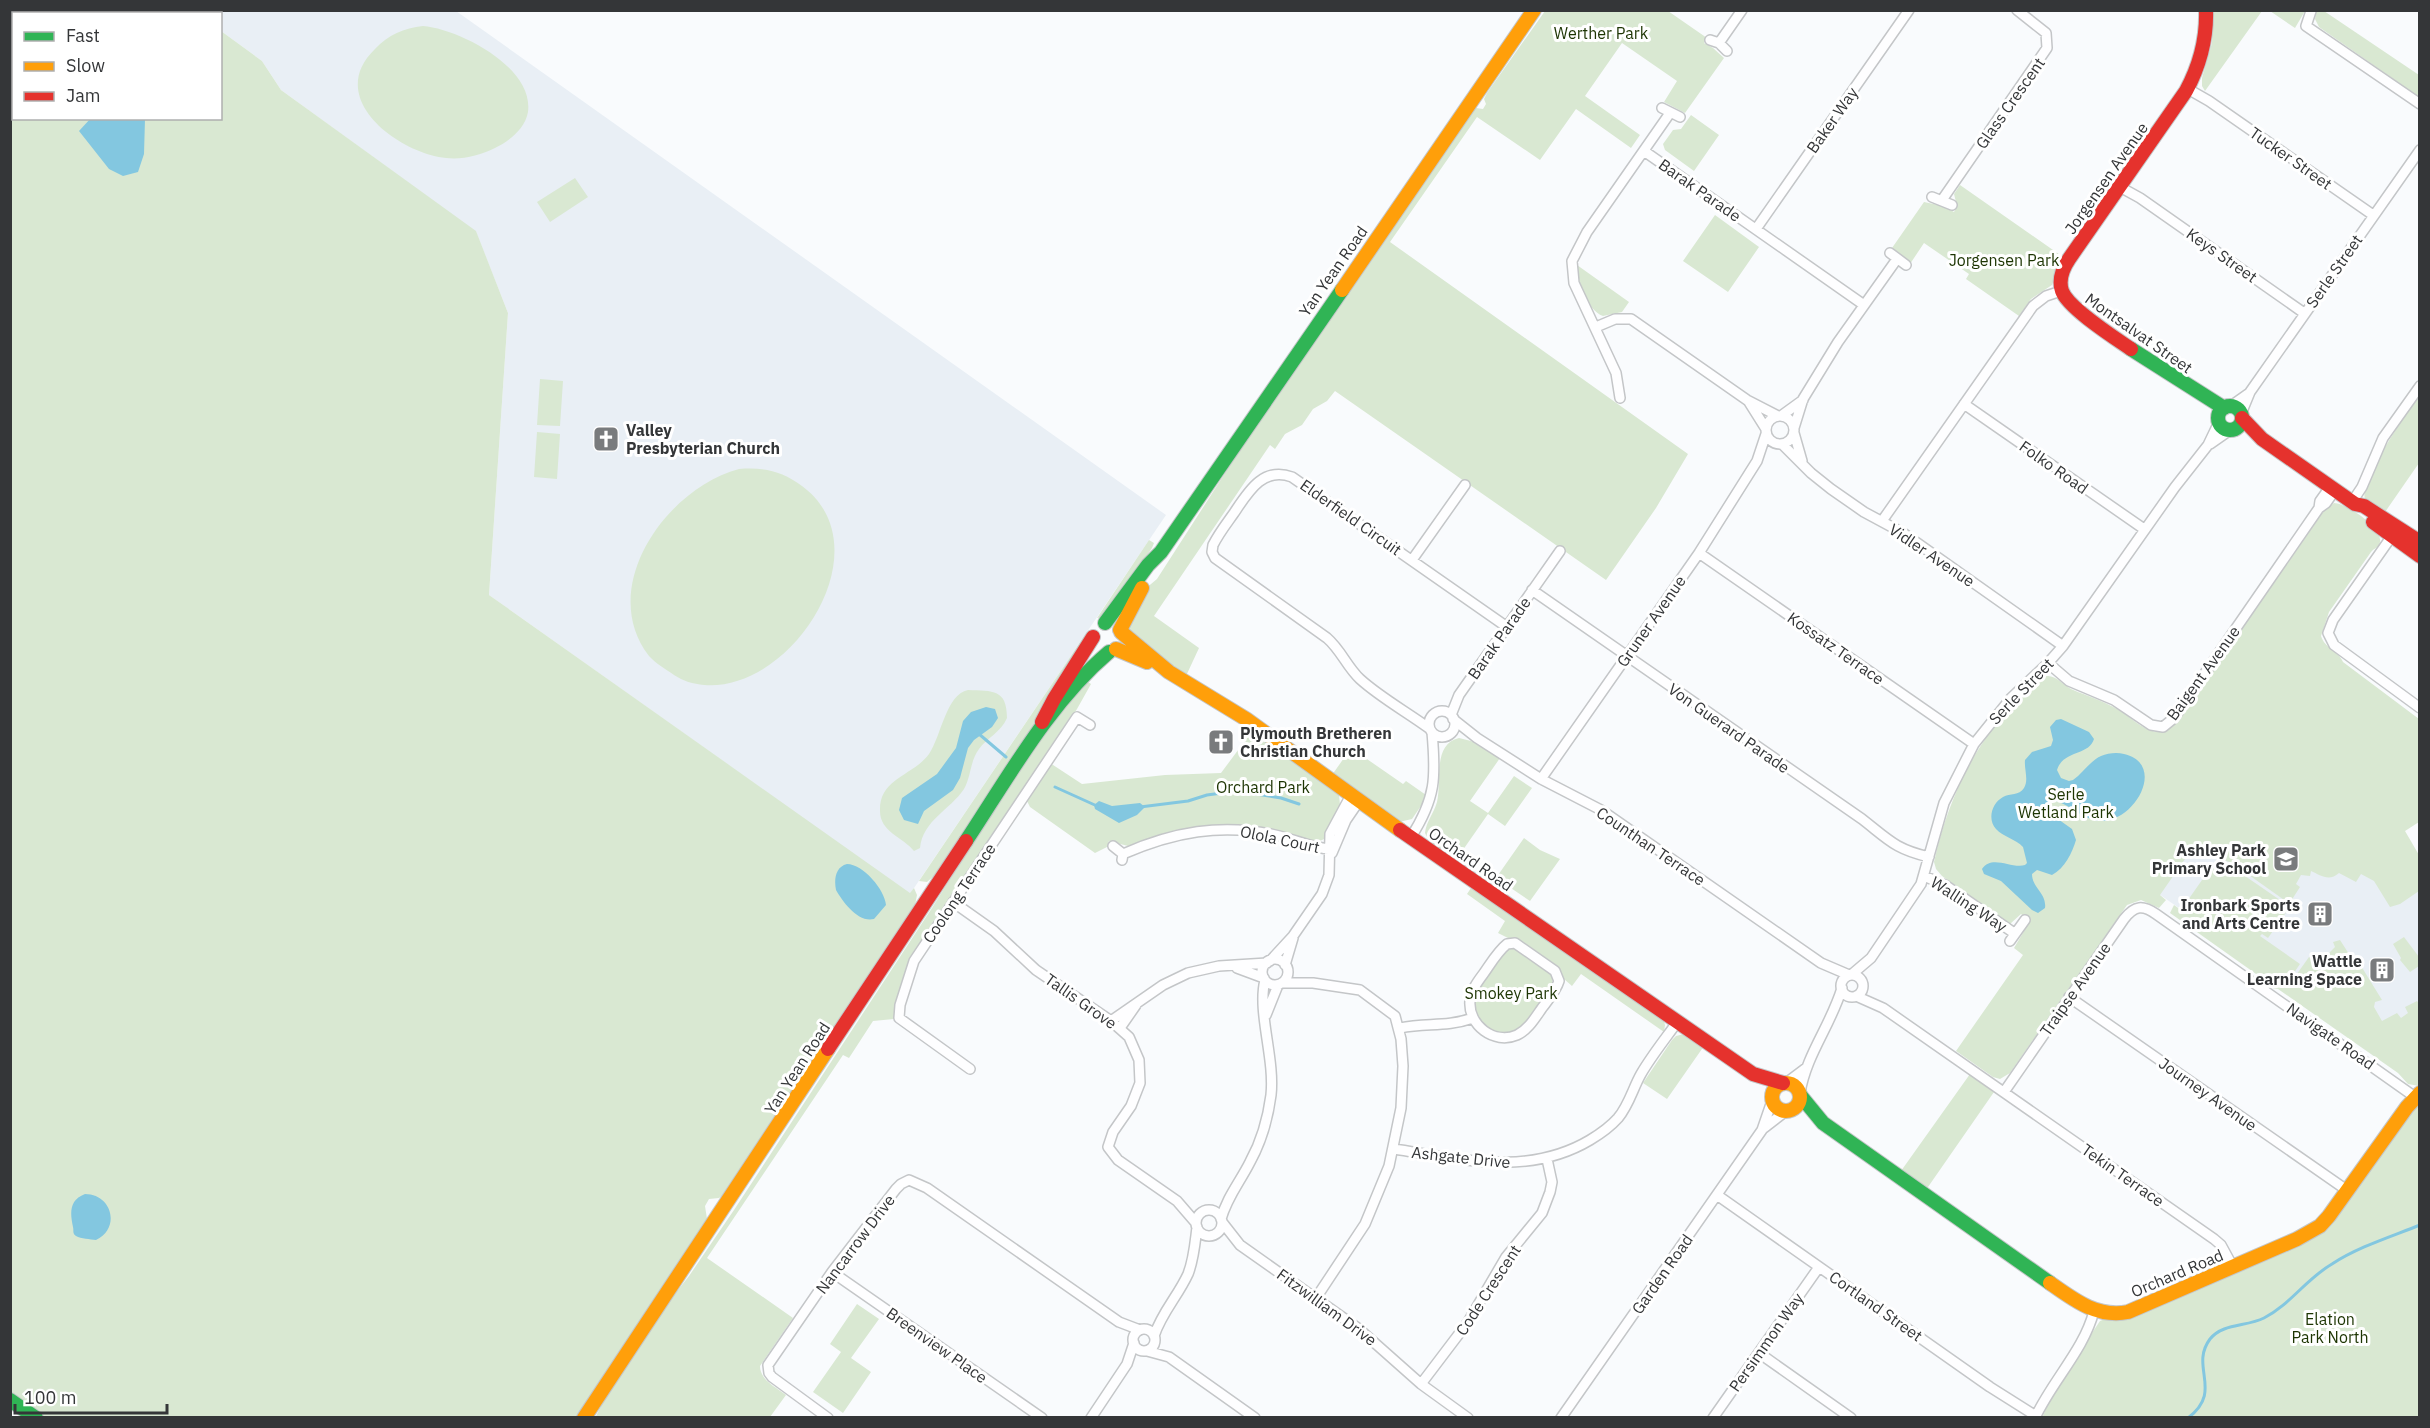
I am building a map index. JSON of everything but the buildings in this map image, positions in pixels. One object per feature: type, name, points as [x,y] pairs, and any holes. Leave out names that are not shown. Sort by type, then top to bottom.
[{"type":"street","name":"Yan Yean Road","points":[[1105,623],[1148,565],[1161,552],[1534,10]]},
{"type":"street","points":[[1727,51],[1715,41],[1742,10]]},
{"type":"street","name":"Baker Way","points":[[1756,229],[1909,10]]},
{"type":"street","name":"Glass Crescent","points":[[1942,200],[2047,48],[2046,33],[2017,10]]},
{"type":"street","name":"Jorgensen Avenue","points":[[2061,291],[2061,275],[2064,267],[2189,87],[2199,67],[2205,44],[2206,10]]},
{"type":"street","points":[[2311,11],[2303,28],[2420,104]]},
{"type":"street","name":"Tucker Street","points":[[2189,87],[2373,215]]},
{"type":"street","points":[[1644,151],[1666,111],[1680,117]]},
{"type":"street","name":"Serle Street","points":[[1850,975],[1871,958],[1916,892],[1924,876],[1947,796],[1974,744],[2010,698],[2063,646],[2189,468],[2250,392],[2420,150]]},
{"type":"street","name":"Barak Parade","points":[[1620,398],[1616,373],[1574,283],[1571,267],[1574,253],[1644,151],[1864,305]]},
{"type":"street","name":"Keys Street","points":[[2122,185],[2304,313]]},
{"type":"street","points":[[1932,198],[1952,205]]},
{"type":"street","points":[[1748,400],[1770,440],[1780,444],[1790,440],[1803,399],[1894,256],[1906,266]]},
{"type":"street","points":[[1882,521],[2032,306],[2046,296],[2061,291]]},
{"type":"street","name":"Montsalvat Street","points":[[2061,291],[2065,298],[2084,314],[2395,532]]},
{"type":"street","points":[[1596,327],[1615,319],[1631,319],[1748,400],[1790,420],[1802,464]]},
{"type":"street","points":[[2356,504],[2364,479],[2383,438],[2420,386]]},
{"type":"street","points":[[1766,431],[1772,419],[1803,399]]},
{"type":"street","name":"Folko Road","points":[[1964,404],[2144,530]]},
{"type":"street","name":"Gruner Avenue","points":[[1541,779],[1699,553],[1757,461],[1766,431]]},
{"type":"street","name":"Gruner Avenue","points":[[1757,461],[1780,444]]},
{"type":"street","name":"Vidler Avenue","points":[[1780,444],[1818,480],[1864,512],[1903,533],[2063,646]]},
{"type":"street","name":"Elderfield Circuit","points":[[1431,730],[1362,681],[1349,666],[1342,653],[1327,638],[1218,561],[1213,555],[1212,548],[1252,487],[1267,476],[1280,474],[1300,481],[1507,627]]},
{"type":"street","points":[[1412,560],[1466,485]]},
{"type":"street","name":"Baigent Avenue","points":[[2048,663],[2069,681],[2114,700],[2151,725],[2159,727],[2167,725],[2319,508],[2326,503],[2333,488]]},
{"type":"street","points":[[2395,532],[2420,542]]},
{"type":"street","points":[[2395,532],[2420,556]]},
{"type":"street","points":[[2395,532],[2333,620],[2328,633],[2334,645],[2420,708]]},
{"type":"street","name":"Barak Parade","points":[[1436,714],[1459,695],[1560,551]]},
{"type":"street","name":"Yan Yean Road","points":[[1120,631],[1132,602],[1156,567],[1161,552]]},
{"type":"street","name":"Kossatz Terrace","points":[[1699,553],[1974,744]]},
{"type":"street","name":"Von Guerard Parade","points":[[1532,590],[1862,819],[1896,846],[1910,853],[1929,857]]},
{"type":"street","points":[[1105,623],[1113,624],[1120,631],[1120,644],[1112,650],[1098,648],[1093,637],[1095,629],[1105,623]]},
{"type":"street","name":"Orchard Road","points":[[1120,631],[1169,672],[1246,719],[1355,798],[1753,1074],[1772,1100]]},
{"type":"street","name":"Yan Yean Road","points":[[1036,735],[1053,698],[1080,663],[1093,637]]},
{"type":"street","name":"Yan Yean Road","points":[[584,1418],[1036,735],[1089,669],[1112,650]]},
{"type":"street","name":"Orchard Road","points":[[1112,650],[1169,672]]},
{"type":"street","name":"Barak Parade","points":[[1452,717],[1459,695]]},
{"type":"street","name":"Elderfield Circuit","points":[[1401,709],[1436,714]]},
{"type":"street","points":[[1411,837],[1430,801],[1434,760],[1431,730],[1436,714],[1452,717],[1454,727],[1434,760]]},
{"type":"street","name":"Coolong Terrace","points":[[970,1069],[904,1023],[898,1014],[914,961],[1077,717],[1090,725]]},
{"type":"street","name":"Counthan Terrace","points":[[1452,717],[1477,738],[1541,779],[1601,810],[1821,963],[1850,975]]},
{"type":"street","points":[[1431,730],[1439,737],[1449,735]]},
{"type":"street","name":"Counthan Terrace","points":[[1449,735],[1477,738]]},
{"type":"street","points":[[1193,1257],[1220,1230],[1230,1193],[1257,1149],[1269,1108],[1272,1071],[1263,970],[1293,936],[1322,894],[1329,876],[1331,852],[1355,798]]},
{"type":"street","name":"Olola Court","points":[[1113,846],[1122,857],[1173,835],[1215,829],[1264,832],[1331,852]]},
{"type":"street","name":"Walling Way","points":[[1924,876],[1945,885],[2012,937],[2025,920]]},
{"type":"street","name":"Tallis Grove","points":[[953,902],[994,931],[1036,970],[1120,1028],[1135,1048],[1141,1071],[1137,1094],[1113,1132],[1108,1147],[1118,1160],[1177,1201],[1205,1211]]},
{"type":"street","name":"Traipse Avenue","points":[[2004,1092],[2129,912],[2143,907],[2156,914]]},
{"type":"street","name":"Navigate Road","points":[[2156,914],[2417,1095]]},
{"type":"street","points":[[1266,1017],[1280,984],[1287,977],[1293,936]]},
{"type":"street","points":[[1507,944],[1519,945],[1558,974],[1559,981],[1552,994],[1530,1024],[1518,1035],[1493,1036],[1484,1031],[1473,1018],[1470,1000],[1472,992],[1507,944]]},
{"type":"street","name":"Serle Street","points":[[1863,984],[1871,958]]},
{"type":"street","points":[[1110,1021],[1163,985],[1188,973],[1219,966],[1278,960],[1313,983]]},
{"type":"street","name":"Counthan Terrace","points":[[1821,963],[1842,987]]},
{"type":"street","points":[[1232,966],[1265,979],[1270,984],[1313,983],[1360,990],[1395,1016],[1400,1028],[1402,1089],[1394,1149],[1382,1188],[1365,1224],[1316,1298]]},
{"type":"street","points":[[1806,1068],[1774,1089],[1772,1100],[1779,1110],[1787,1111],[1797,1107],[1806,1068],[1832,1015],[1843,980],[1850,975],[1859,977],[1883,1008]]},
{"type":"street","points":[[1832,1015],[1862,992],[1863,984]]},
{"type":"street","points":[[1842,987],[1847,996],[1883,1008],[2004,1092]]},
{"type":"street","name":"Journey Avenue","points":[[2069,997],[2348,1191]]},
{"type":"street","points":[[1120,1028],[1138,1003]]},
{"type":"street","points":[[1400,1028],[1418,1024],[1450,1025],[1473,1018]]},
{"type":"street","name":"Ashgate Drive","points":[[1394,1149],[1513,1164],[1547,1159],[1582,1145],[1604,1131],[1618,1118],[1626,1107],[1641,1075],[1678,1021]]},
{"type":"street","name":"Orchard Road","points":[[1753,1074],[1784,1083]]},
{"type":"street","points":[[1784,1083],[1794,1086],[1800,1094]]},
{"type":"street","name":"Tekin Terrace","points":[[2004,1092],[2214,1239],[2221,1245],[2233,1267]]},
{"type":"street","name":"Orchard Road","points":[[1800,1094],[1823,1123],[2076,1302],[2094,1311],[2117,1314],[2128,1312],[2309,1233],[2329,1216],[2417,1095]]},
{"type":"street","name":"Garden Road","points":[[1561,1418],[1762,1130],[1772,1100]]},
{"type":"street","name":"Orchard Road","points":[[1787,1111],[1823,1123]]},
{"type":"street","name":"Garden Road","points":[[1762,1130],[1787,1111]]},
{"type":"street","name":"Code Crescent","points":[[1421,1384],[1468,1322],[1506,1257],[1542,1213],[1552,1182],[1547,1159]]},
{"type":"street","name":"Nancarrow Drive","points":[[828,1418],[779,1383],[768,1369],[774,1354],[832,1272],[896,1189],[909,1180],[927,1188],[1119,1322],[1142,1329]]},
{"type":"street","points":[[1127,1364],[1154,1346],[1162,1316],[1183,1283],[1193,1257],[1199,1215],[1230,1193]]},
{"type":"street","name":"Cortland Street","points":[[1717,1195],[2035,1417]]},
{"type":"street","name":"Tallis Grove","points":[[1177,1201],[1196,1225]]},
{"type":"street","points":[[1205,1211],[1215,1212],[1222,1221]]},
{"type":"street","name":"Fitzwilliam Drive","points":[[1222,1221],[1240,1245]]},
{"type":"street","points":[[1196,1225],[1202,1234],[1212,1236]]},
{"type":"street","name":"Fitzwilliam Drive","points":[[1212,1236],[1240,1245],[1316,1298],[1375,1342],[1421,1384],[1468,1418]]},
{"type":"street","name":"Persimmon Way","points":[[1713,1418],[1819,1267]]},
{"type":"street","name":"Breenview Place","points":[[832,1272],[1042,1418]]},
{"type":"street","points":[[2035,1417],[2046,1395],[2086,1333],[2094,1311]]},
{"type":"street","points":[[1090,1417],[1127,1364],[1135,1333],[1162,1316]]},
{"type":"street","name":"Nancarrow Drive","points":[[1119,1322],[1133,1342]]},
{"type":"street","points":[[1142,1329],[1149,1330],[1169,1357],[1255,1418]]},
{"type":"street","points":[[1133,1342],[1138,1349],[1169,1357]]},
{"type":"street","points":[[1759,1353],[1851,1418]]},
{"type":"street","points":[[10,1400],[36,1418]]},
{"type":"shaded area","points":[[191,11],[456,11],[1166,515],[910,894],[489,595],[508,313],[476,232],[281,90],[262,61],[222,32],[222,12]]},
{"type":"shaded area","points":[[2177,825],[2401,831],[2419,861],[2419,1071],[2410,1070],[2139,880]]},
{"type":"green space","points":[[31,10],[191,10],[194,12],[30,12]]},
{"type":"green space","name":"Werther Park","points":[[1545,11],[1668,11],[1707,38],[1704,43],[1724,58],[1685,113],[1664,102],[1677,81],[1622,43],[1585,96],[1640,135],[1631,148],[1576,109],[1540,160],[1477,117],[1390,242],[1688,454],[1656,508],[1606,580],[1335,391],[1327,401],[1313,409],[1302,425],[1285,434],[1275,449],[1270,445],[1154,616],[1199,648],[1186,676],[1165,663],[1129,631],[1128,625],[1145,589],[1157,579],[1249,436],[1472,113],[1476,108],[1483,109],[1487,93]]},
{"type":"green space","points":[[2213,11],[2262,11],[2205,91],[2202,78],[2212,43]]},
{"type":"green space","points":[[2270,11],[2305,11],[2295,28]]},
{"type":"green space","points":[[2313,11],[2324,11],[2419,75],[2419,97],[2319,27],[2315,19],[2316,12]]},
{"type":"green space","points":[[423,26],[455,34],[474,43],[507,66],[519,80],[527,96],[528,112],[524,124],[506,142],[477,155],[465,158],[446,158],[407,146],[373,120],[362,104],[358,86],[361,68],[385,40],[403,30]]},
{"type":"green space","points":[[222,32],[262,61],[281,90],[476,231],[508,313],[489,595],[910,893],[914,888],[917,895],[914,910],[726,1193],[719,1198],[709,1199],[705,1206],[707,1219],[702,1231],[577,1417],[43,1418],[11,1394],[12,38],[12,120],[222,120]]},
{"type":"green space","points":[[1691,115],[1719,135],[1694,171],[1665,150],[1663,144],[1673,130],[1681,129]]},
{"type":"green space","points":[[575,178],[588,197],[550,222],[537,202]]},
{"type":"green space","name":"Jorgensen Park","points":[[1960,185],[2063,257],[2057,267],[2052,285],[2031,299],[2019,316],[1966,279],[1969,274],[1924,243],[1910,264],[1892,248],[1924,202],[1943,206],[1954,212],[1957,206],[1954,194]]},
{"type":"green space","points":[[1715,215],[1759,247],[1728,292],[1683,261]]},
{"type":"green space","points":[[1577,265],[1629,302],[1622,312],[1603,316],[1592,308],[1581,287]]},
{"type":"green space","points":[[540,379],[563,381],[560,426],[537,425]]},
{"type":"green space","points":[[2419,395],[2419,463],[2383,515],[2365,501],[2365,491],[2369,478],[2385,448]]},
{"type":"green space","points":[[537,432],[560,434],[557,479],[534,477]]},
{"type":"green space","points":[[739,469],[765,470],[787,477],[802,486],[825,512],[834,544],[831,578],[818,611],[796,641],[769,665],[737,681],[696,684],[677,677],[649,656],[635,629],[631,600],[635,572],[647,544],[665,518],[687,497],[712,480]]},
{"type":"green space","name":"Serle Wetland Park","points":[[2334,503],[2347,507],[2363,517],[2376,530],[2380,542],[2329,612],[2321,636],[2325,644],[2343,662],[2419,719],[2419,822],[2405,831],[2419,855],[2419,891],[2400,904],[2390,907],[2374,881],[2361,874],[2356,882],[2339,873],[2328,877],[2311,871],[2310,876],[2301,875],[2296,884],[2300,887],[2291,901],[2287,902],[2232,863],[2218,858],[2201,844],[2197,848],[2194,846],[2160,895],[2166,900],[2159,908],[2141,900],[2127,905],[2010,1073],[2000,1079],[1993,1077],[1956,1051],[2023,955],[2014,948],[2030,921],[2021,914],[2010,924],[1942,876],[1936,869],[1934,862],[1947,815],[1966,771],[2006,712],[2031,686],[2048,676],[2057,679],[2071,689],[2112,706],[2146,729],[2156,732],[2166,731],[2190,704],[2323,512]]},
{"type":"green space","points":[[1149,540],[1154,543],[1152,548],[1111,609],[1103,617],[1097,618]]},
{"type":"green space","points":[[1087,632],[1088,636],[1030,734],[936,874],[927,882],[919,881]]},
{"type":"green space","points":[[1085,680],[1091,684],[1077,709],[915,951],[895,1006],[894,1019],[873,1021],[849,1058],[843,1055],[707,1258],[793,1318],[760,1366],[766,1379],[786,1395],[770,1417],[595,1418],[610,1389],[660,1313],[689,1276],[734,1210],[982,828],[1045,734]]},
{"type":"green space","points":[[968,690],[997,694],[1004,702],[1007,718],[976,754],[964,789],[926,830],[920,848],[914,851],[884,824],[880,811],[881,800],[891,784],[929,754],[954,699],[960,693]]},
{"type":"green space","name":"Orchard Park","points":[[1253,730],[1339,795],[1340,805],[1324,839],[1316,843],[1265,828],[1227,824],[1176,830],[1128,846],[1109,841],[1107,847],[1095,853],[1030,807],[1026,799],[1050,763],[1082,784],[1165,775],[1221,773]]},
{"type":"green space","points":[[1459,738],[1471,741],[1500,758],[1470,801],[1488,813],[1514,776],[1532,788],[1505,826],[1488,814],[1458,857],[1435,846],[1425,833],[1437,802],[1441,756],[1451,742]]},
{"type":"green space","points":[[1351,748],[1403,784],[1406,781],[1426,795],[1412,819],[1399,822],[1332,775]]},
{"type":"green space","points":[[1524,838],[1540,850],[1560,859],[1530,901],[1496,878]]},
{"type":"green space","points":[[2216,860],[2229,865],[2290,907],[2268,938],[2262,934],[2260,936],[2300,964],[2287,983],[2289,985],[2309,957],[2317,963],[2325,953],[2328,954],[2335,947],[2333,942],[2340,940],[2349,954],[2353,953],[2382,1000],[2375,1002],[2374,1007],[2382,1021],[2397,1013],[2401,1018],[2408,1013],[2405,1007],[2417,1001],[2420,1005],[2419,1086],[2408,1084],[2398,1073],[2278,989],[2272,988],[2266,981],[2170,913],[2174,905],[2181,910]]},
{"type":"green space","points":[[1473,885],[1663,1018],[1664,1032],[1581,974],[1572,986],[1564,979],[1559,967],[1518,939],[1508,938],[1498,933],[1505,921],[1467,894]]},
{"type":"green space","points":[[2404,937],[2419,957],[2419,966],[2410,972],[2400,960],[2393,944]]},
{"type":"green space","name":"Smokey Park","points":[[1509,949],[1517,949],[1552,974],[1553,979],[1547,995],[1529,1020],[1517,1030],[1499,1033],[1491,1030],[1479,1019],[1474,1002],[1479,987],[1501,956]]},
{"type":"green space","points":[[1684,1034],[1704,1046],[1667,1099],[1643,1083],[1672,1040]]},
{"type":"green space","points":[[1970,1074],[1994,1092],[1928,1187],[1922,1186],[1901,1171]]},
{"type":"green space","name":"Elation Park North","points":[[2419,1101],[2419,1417],[2042,1418],[2057,1385],[2100,1321],[2329,1226]]},
{"type":"green space","points":[[857,1304],[879,1319],[851,1358],[871,1372],[843,1413],[813,1392],[841,1352],[830,1344]]},
{"type":"water","points":[[89,120],[145,120],[144,154],[138,172],[123,176],[109,169],[79,131]]},
{"type":"water","points":[[986,707],[995,709],[998,718],[992,727],[974,740],[968,748],[960,778],[953,790],[924,811],[918,824],[904,820],[899,810],[902,798],[937,774],[956,748],[963,721],[971,712]]},
{"type":"water","points":[[2061,719],[2089,732],[2094,739],[2087,748],[2060,764],[2057,770],[2061,778],[2073,780],[2097,758],[2115,753],[2137,760],[2143,769],[2145,780],[2135,803],[2114,819],[2094,820],[2055,801],[2046,804],[2045,808],[2048,812],[2072,829],[2076,840],[2067,860],[2057,872],[2052,875],[2037,870],[2032,874],[2034,883],[2045,903],[2045,908],[2038,913],[2001,881],[1984,874],[1982,869],[1996,862],[2020,866],[2027,863],[2023,847],[1999,832],[1993,825],[1991,816],[1999,800],[2020,792],[2024,788],[2025,760],[2032,752],[2051,746],[2053,740],[2050,727],[2056,720]]},
{"type":"water","points":[[1099,801],[1112,806],[1140,803],[1145,807],[1137,815],[1119,823],[1095,809],[1094,805]]},
{"type":"water","points":[[847,864],[860,868],[882,892],[886,905],[874,919],[857,915],[847,906],[836,890],[836,874]]},
{"type":"water","points":[[85,1194],[94,1195],[102,1200],[110,1212],[109,1228],[96,1240],[80,1238],[74,1233],[71,1217],[73,1203]]},
{"type":"waterway","points":[[979,734],[1006,757]]},
{"type":"waterway","points":[[1055,787],[1097,806]]},
{"type":"waterway","points":[[1140,807],[1188,801],[1207,795],[1237,791],[1281,798],[1299,804]]},
{"type":"waterway","points":[[2188,1418],[2204,1398],[2203,1359],[2205,1349],[2215,1334],[2221,1330],[2264,1318],[2282,1306],[2323,1270],[2352,1252],[2420,1225]]},
{"type":"traffic: fast","points":[[1105,623],[1148,565],[1161,552],[1342,290]]},
{"type":"traffic: fast","points":[[2131,349],[2224,408]]},
{"type":"traffic: fast","points":[[2230,406],[2238,410],[2242,418],[2238,426],[2230,430],[2222,426],[2218,418],[2222,410],[2230,406]]},
{"type":"traffic: fast","points":[[966,841],[1014,766],[1049,717],[1087,672],[1109,652]]},
{"type":"traffic: fast","points":[[1800,1095],[1823,1123],[2050,1283]]},
{"type":"traffic: fast","points":[[10,1400],[36,1418]]},
{"type":"traffic: slow","points":[[1342,290],[1534,10]]},
{"type":"traffic: slow","points":[[1120,630],[1142,588]]},
{"type":"traffic: slow","points":[[1121,632],[1169,672],[1246,719],[1400,830]]},
{"type":"traffic: slow","points":[[1116,649],[1147,662]]},
{"type":"traffic: slow","points":[[584,1418],[828,1049]]},
{"type":"traffic: slow","points":[[1786,1083],[1796,1087],[1800,1097],[1796,1107],[1786,1111],[1776,1107],[1772,1097],[1776,1087],[1786,1083]]},
{"type":"traffic: slow","points":[[2050,1283],[2077,1301],[2096,1310],[2128,1312],[2297,1239],[2320,1226],[2329,1216],[2407,1107],[2420,1093]]},
{"type":"traffic: jam","points":[[2131,349],[2073,306],[2062,291],[2062,274],[2069,259],[2186,91],[2202,52],[2206,10]]},
{"type":"traffic: jam","points":[[2242,418],[2262,439],[2355,504],[2364,506],[2420,542]]},
{"type":"traffic: jam","points":[[2373,522],[2420,556]]},
{"type":"traffic: jam","points":[[1042,722],[1093,637]]},
{"type":"traffic: jam","points":[[1400,830],[1753,1074],[1783,1083]]},
{"type":"traffic: jam","points":[[828,1049],[966,841]]},
{"type":"place","name":"Valley Presbyterian Church","points":[[606,439]]},
{"type":"place","name":"Plymouth Bretheren Christian Church","points":[[1221,742]]},
{"type":"place","name":"Ashley Park Primary School","points":[[2286,859]]},
{"type":"place","name":"Ironbark Sports and Arts Centre","points":[[2320,914]]},
{"type":"place","name":"Wattle Learning Space","points":[[2382,970]]}]
